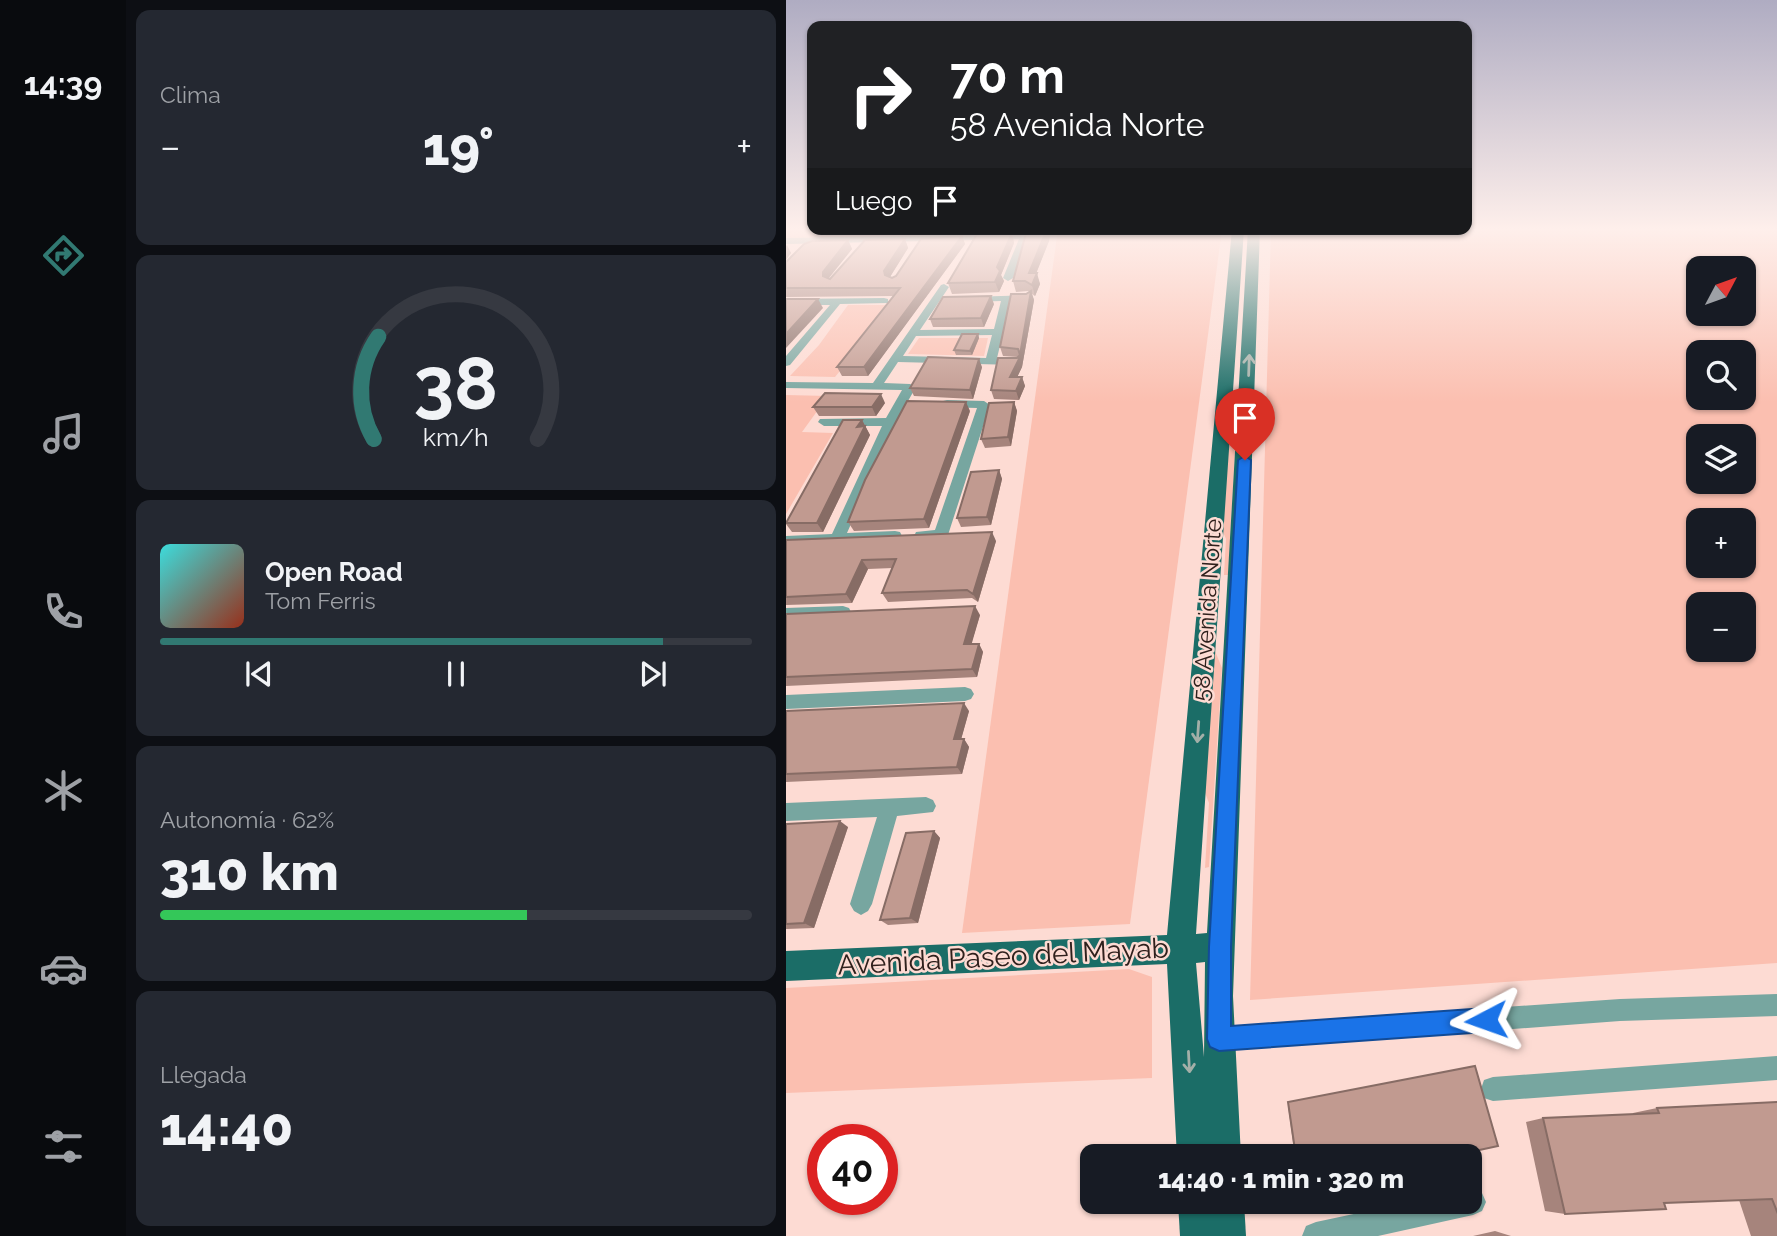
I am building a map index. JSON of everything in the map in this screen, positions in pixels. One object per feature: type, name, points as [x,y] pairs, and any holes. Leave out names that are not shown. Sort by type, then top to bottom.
[{"type":"main road","name":"58 Avenida Norte","points":[[1223,1144],[1219,1039],[1220,947],[1247,408],[1242,287]]},
{"type":"main road","name":"58 Avenida Norte","points":[[1193,1144],[1180,948],[1223,408],[1243,287]]},
{"type":"main road","points":[[1223,408],[1247,408]]},
{"type":"main road","points":[[1209,591],[1239,591]]},
{"type":"main road","name":"Avenida Paseo del Mayab","points":[[786,966],[1220,947]]},
{"type":"main road","points":[[1197,1214],[1198,1236]]},
{"type":"main road","points":[[1227,1214],[1228,1236]]},
{"type":"street","points":[[879,383],[913,333],[942,300],[944,287]]},
{"type":"street","points":[[960,299],[1028,297]]},
{"type":"street","points":[[991,361],[1006,298]]},
{"type":"street","points":[[786,302],[884,301]]},
{"type":"street","points":[[788,358],[837,302]]},
{"type":"street","points":[[913,333],[998,331]]},
{"type":"street","points":[[894,359],[1016,362]]},
{"type":"street","points":[[786,385],[879,383],[910,387],[914,404]]},
{"type":"street","points":[[786,541],[948,535],[989,405],[914,404],[890,422],[838,537]]},
{"type":"street","points":[[824,422],[890,422]]},
{"type":"street","points":[[786,614],[866,611]]},
{"type":"street","points":[[786,702],[965,694]]},
{"type":"street","points":[[786,812],[926,806]]},
{"type":"street","points":[[861,904],[890,807]]},
{"type":"street","points":[[1219,1039],[1620,1010],[1777,1005]]},
{"type":"street","points":[[1493,1089],[1777,1068]]},
{"type":"street","points":[[1316,1236],[1418,1214]]},
{"type":"shaded area","points":[[1050,287],[1214,287],[1130,924],[962,933]]},
{"type":"shaded area","points":[[1269,287],[1686,287],[1686,326],[1756,326],[1756,287],[1777,287],[1777,963],[1250,1000]]},
{"type":"shaded area","points":[[848,305],[893,305],[835,377],[790,376],[819,345]]},
{"type":"shaded area","points":[[919,338],[988,338],[984,356],[908,354]]},
{"type":"shaded area","points":[[786,395],[828,396],[802,432],[833,433],[786,514]]},
{"type":"shaded area","points":[[1230,418],[1230,443],[1235,452],[1228,575],[1224,575],[1226,539],[1221,527]]},
{"type":"shaded area","points":[[1218,608],[1215,651],[1222,668],[1209,867],[1205,868],[1209,803],[1202,785]]},
{"type":"shaded area","points":[[1129,969],[1152,977],[1152,1078],[786,1093],[786,988]]},
{"type":"building","points":[[924,287],[864,367],[837,367],[900,288],[786,288]]},
{"type":"building","points":[[1031,291],[1020,355],[1018,349],[1000,347],[1011,294],[1026,294]]},
{"type":"building","points":[[991,296],[981,318],[930,319],[943,297]]},
{"type":"building","points":[[786,299],[818,299],[786,334]]},
{"type":"building","points":[[962,334],[978,334],[970,351],[954,350]]},
{"type":"building","points":[[1020,355],[1010,377],[1022,377],[1016,391],[991,390],[998,358],[1017,358]]},
{"type":"building","points":[[928,357],[979,359],[970,390],[910,388]]},
{"type":"building","points":[[825,393],[881,394],[872,407],[813,407]]},
{"type":"building","points":[[907,401],[966,402],[924,519],[848,522],[865,480]]},
{"type":"building","points":[[1014,402],[1008,437],[981,439],[989,403]]},
{"type":"building","points":[[843,420],[862,420],[857,427],[865,426],[817,523],[786,523]]},
{"type":"building","points":[[999,470],[987,517],[957,518],[971,472]]},
{"type":"building","points":[[992,532],[973,594],[967,590],[882,593],[896,559],[862,560],[846,594],[786,597],[786,540]]},
{"type":"building","points":[[975,606],[964,644],[979,644],[972,669],[786,677],[786,614]]},
{"type":"building","points":[[964,703],[954,739],[964,739],[957,767],[786,774],[786,711]]},
{"type":"building","points":[[840,821],[804,923],[786,924],[786,824]]},
{"type":"building","points":[[934,831],[910,918],[880,920],[906,833]]},
{"type":"building","points":[[1475,1066],[1498,1146],[1482,1149],[1482,1144],[1294,1144],[1288,1102]]},
{"type":"building","points":[[1778,1102],[1778,1214],[1772,1199],[1664,1203],[1666,1209],[1565,1214],[1543,1118],[1659,1113],[1657,1108]]},
{"type":"route","points":[[1245,460],[1220,947],[1219,1039],[1486,1020]]}]
